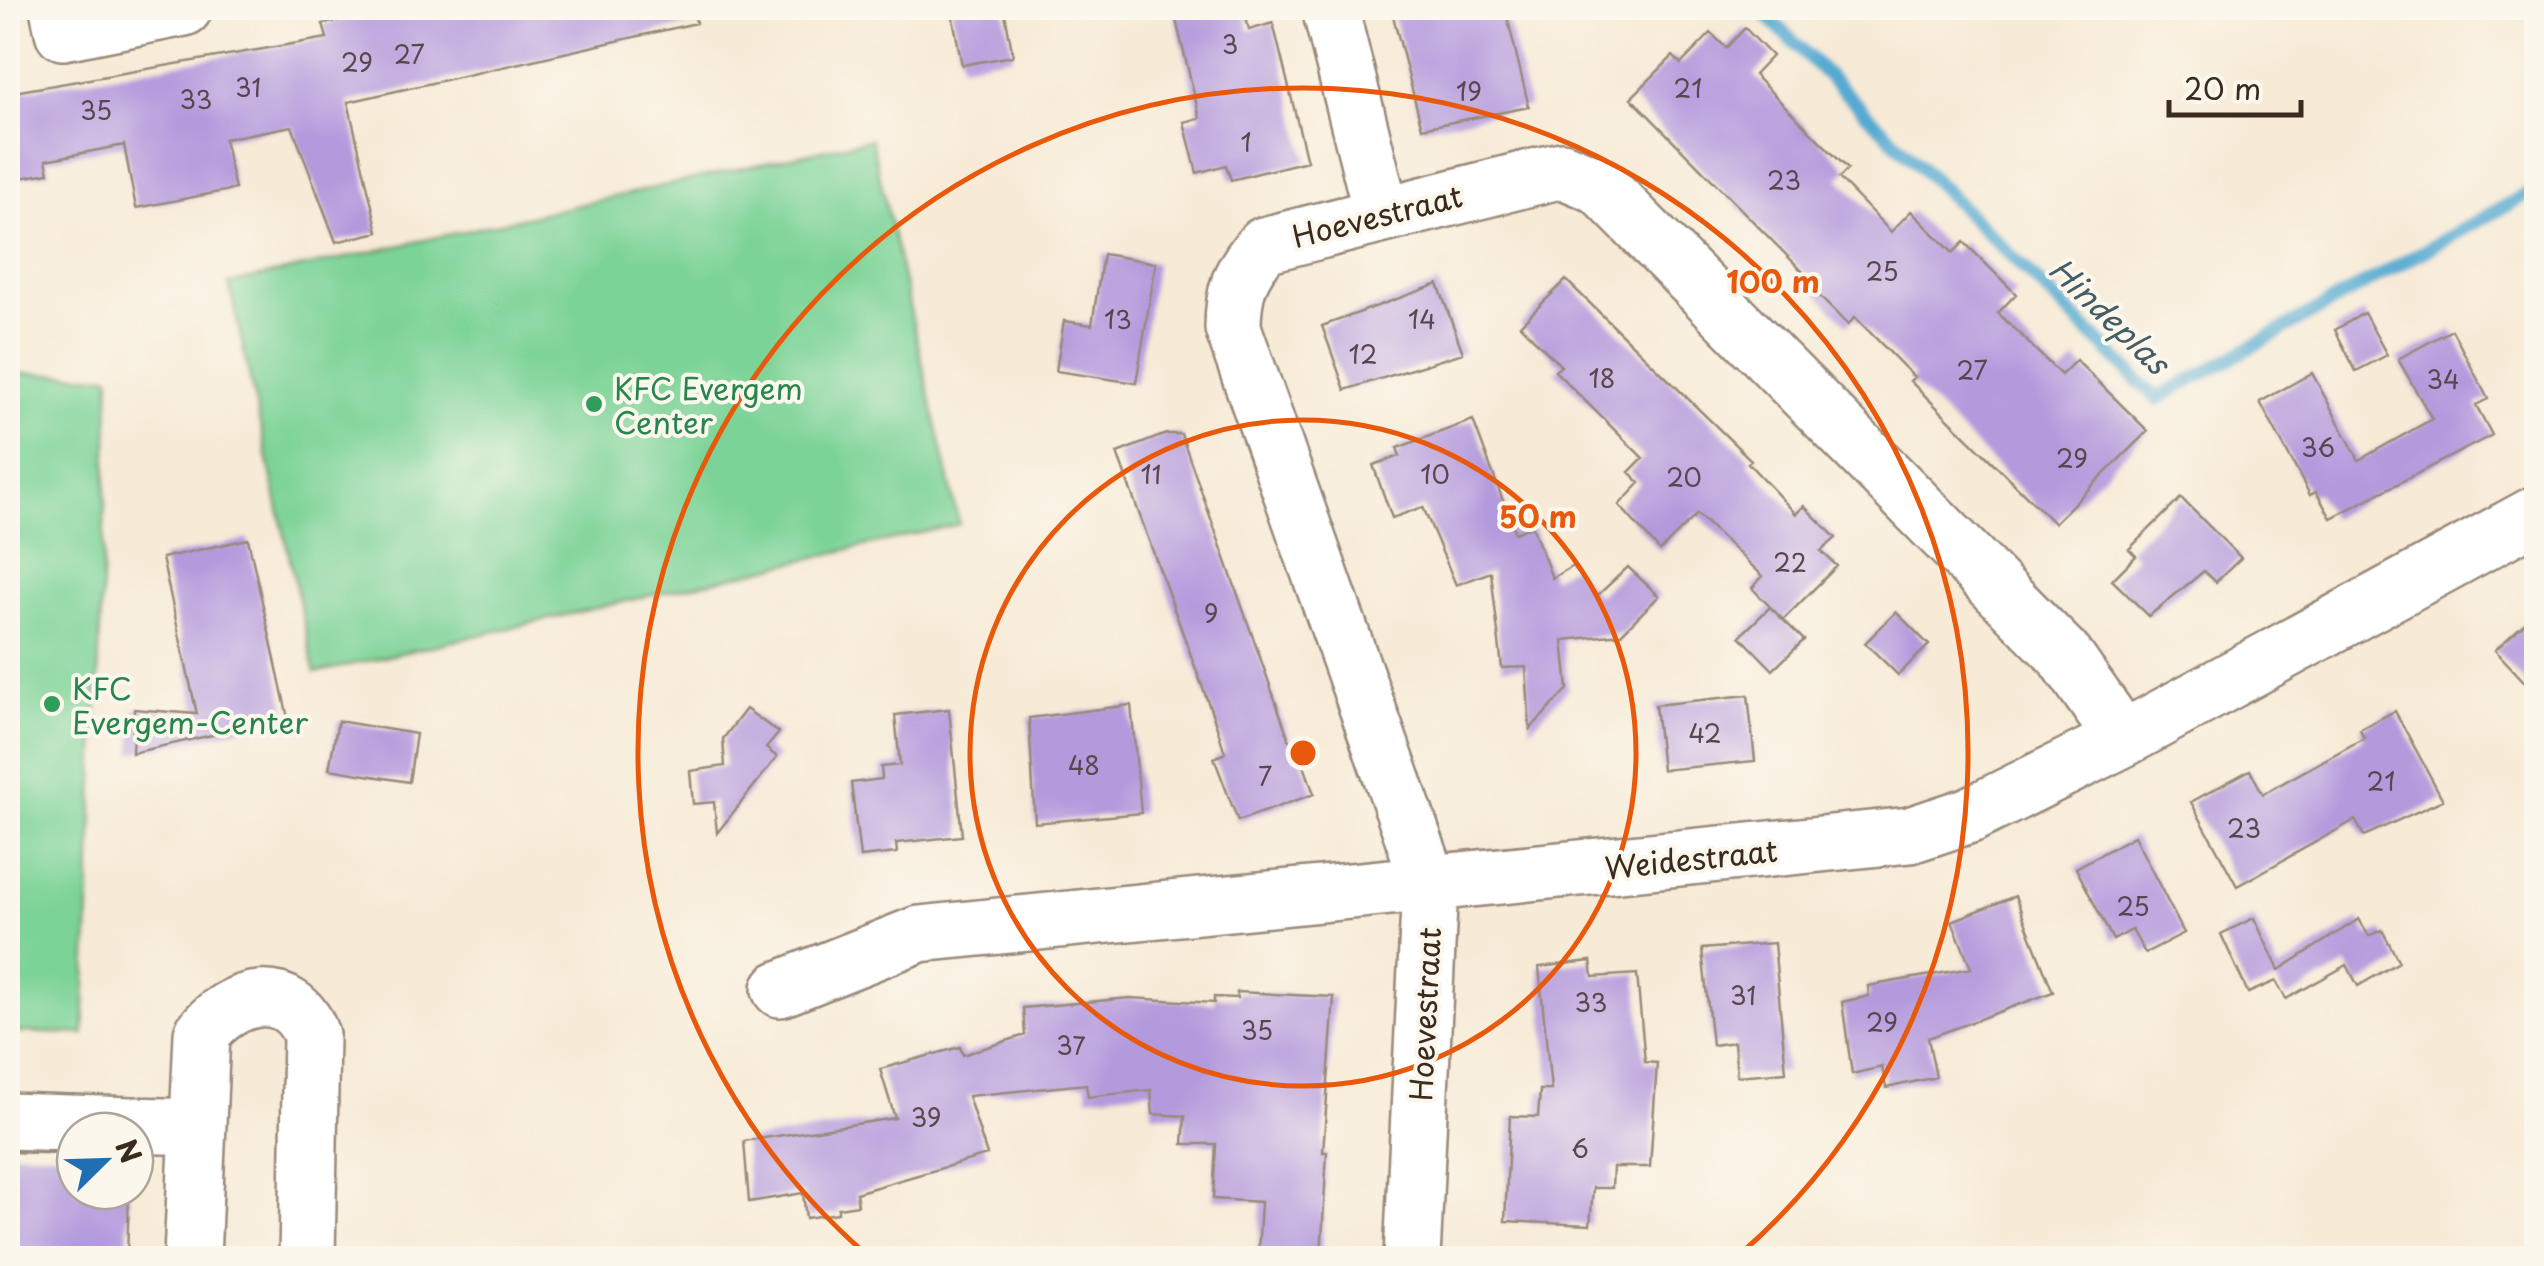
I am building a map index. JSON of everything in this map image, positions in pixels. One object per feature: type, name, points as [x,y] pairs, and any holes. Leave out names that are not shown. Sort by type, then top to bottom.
[{"type":"street","points":[[58,8],[63,32],[184,8]]},
{"type":"street","points":[[1330,8],[1381,212]]},
{"type":"street","name":"Hoevestraat","points":[[1412,1258],[1430,885],[1233,328],[1233,298],[1242,269],[1264,244],[1562,170],[1600,186],[2065,656],[2123,739]]},
{"type":"street","name":"Weidestraat","points":[[780,989],[919,934],[1910,835],[1970,815],[2123,739],[2536,514]]},
{"type":"street","points":[[192,1258],[202,1034],[216,1016],[234,1003],[257,998],[290,1003],[305,1019],[311,1035],[307,1258]]},
{"type":"street","points":[[8,1122],[195,1127]]},
{"type":"green space","name":"KFC Evergem Center","points":[[871,139],[959,524],[315,673],[229,284]]},
{"type":"green space","name":"KFC Evergem-Center","points":[[8,373],[110,376],[84,1034],[8,1032]]},
{"type":"building","points":[[400,8],[694,8],[696,23],[348,102],[378,232],[336,242],[292,126],[224,139],[235,189],[136,208],[124,145],[46,160],[49,173],[8,180],[8,93],[327,38],[323,24]]},
{"type":"building","points":[[951,8],[1004,8],[1013,56],[962,65]]},
{"type":"building","points":[[1173,8],[1244,8],[1249,30],[1273,23],[1307,161],[1231,180],[1226,165],[1197,173],[1184,122],[1200,118]]},
{"type":"building","points":[[1391,8],[1505,8],[1529,107],[1422,128]]},
{"type":"building","points":[[1745,28],[1772,56],[1754,75],[1848,169],[1839,178],[1891,232],[1911,211],[1953,253],[1964,242],[2016,294],[1998,313],[2061,375],[2076,360],[2148,431],[2054,523],[1910,381],[1914,377],[1855,317],[1848,325],[1813,290],[1817,286],[1631,98],[1673,56],[1681,64],[1711,33],[1726,48]]},
{"type":"building","points":[[1103,254],[1156,263],[1136,383],[1056,371],[1064,321],[1092,325]]},
{"type":"building","points":[[1566,280],[1751,460],[1748,463],[1796,514],[1804,506],[1836,538],[1821,551],[1837,566],[1783,620],[1752,588],[1763,576],[1697,514],[1660,551],[1619,505],[1640,483],[1629,472],[1643,458],[1555,371],[1561,366],[1520,325]]},
{"type":"building","points":[[1438,284],[1463,353],[1345,390],[1322,326]]},
{"type":"building","points":[[2364,313],[2387,355],[2356,371],[2335,330]]},
{"type":"building","points":[[2452,330],[2488,399],[2476,405],[2492,435],[2331,518],[2316,492],[2310,495],[2260,402],[2312,373],[2359,460],[2432,419],[2398,359]]},
{"type":"building","points":[[1473,420],[1515,533],[1532,526],[1552,578],[1573,566],[1597,596],[1628,567],[1659,596],[1621,634],[1563,640],[1568,689],[1530,729],[1526,667],[1502,668],[1491,572],[1456,585],[1423,507],[1392,518],[1373,465],[1400,456],[1397,448]]},
{"type":"building","points":[[1166,434],[1181,434],[1296,759],[1301,757],[1314,794],[1238,821],[1214,758],[1225,753],[1216,724],[1117,453]]},
{"type":"building","points":[[2181,498],[2241,558],[2216,582],[2204,571],[2149,616],[2112,580],[2136,556],[2129,549]]},
{"type":"building","points":[[248,539],[288,718],[132,753],[134,709],[197,714],[162,558]]},
{"type":"building","points":[[1770,607],[1804,640],[1773,670],[1740,636]]},
{"type":"building","points":[[1896,612],[1929,645],[1898,675],[1865,643]]},
{"type":"building","points":[[2536,613],[2536,694],[2495,650]]},
{"type":"building","points":[[1748,695],[1755,761],[1662,770],[1655,705]]},
{"type":"building","points":[[1131,705],[1141,813],[1035,823],[1029,718]]},
{"type":"building","points":[[746,709],[779,733],[766,748],[777,757],[717,833],[714,802],[693,804],[690,771],[725,766],[723,739]]},
{"type":"building","points":[[949,709],[962,836],[896,843],[897,853],[860,857],[851,783],[882,779],[881,767],[900,765],[895,715]]},
{"type":"building","points":[[2395,711],[2443,800],[2364,836],[2355,820],[2237,886],[2191,802],[2250,770],[2263,794],[2364,738],[2360,729]]},
{"type":"building","points":[[338,721],[416,734],[409,782],[329,769]]},
{"type":"building","points":[[2134,836],[2184,933],[2145,953],[2132,930],[2113,940],[2076,868]]},
{"type":"building","points":[[2015,896],[2053,992],[1928,1038],[1936,1077],[1886,1088],[1882,1067],[1852,1074],[1842,1002],[1869,996],[1868,986],[1971,968],[1952,921]]},
{"type":"building","points":[[2254,918],[2279,970],[2359,919],[2369,936],[2382,930],[2399,962],[2358,986],[2347,965],[2286,999],[2276,981],[2248,993],[2221,934]]},
{"type":"building","points":[[1774,943],[1786,1072],[1737,1076],[1734,1042],[1712,1045],[1702,949]]},
{"type":"building","points":[[1591,961],[1593,977],[1637,974],[1645,1062],[1657,1063],[1650,1167],[1613,1167],[1612,1188],[1593,1188],[1590,1225],[1505,1221],[1510,1116],[1538,1117],[1540,1090],[1551,1090],[1539,967]]},
{"type":"building","points":[[1237,992],[1334,997],[1323,1152],[1327,1152],[1321,1256],[1258,1254],[1261,1202],[1213,1199],[1216,1144],[1183,1144],[1185,1116],[1153,1114],[1151,1090],[1088,1097],[1086,1084],[968,1096],[987,1155],[856,1193],[858,1205],[838,1208],[838,1213],[806,1218],[803,1193],[749,1202],[744,1141],[895,1118],[880,1069],[960,1047],[963,1055],[1025,1035],[1023,1008],[1130,998],[1214,1003],[1214,997],[1237,998]]},
{"type":"building","points":[[8,1152],[55,1153],[55,1211],[128,1211],[127,1258],[8,1258]]},
{"type":"waterway","name":"Hindeplas","points":[[1759,8],[2157,399],[2536,189]]},
{"type":"place","name":"KFC Evergem Center","points":[[594,404]]},
{"type":"place","name":"KFC Evergem-Center","points":[[52,704]]}]
